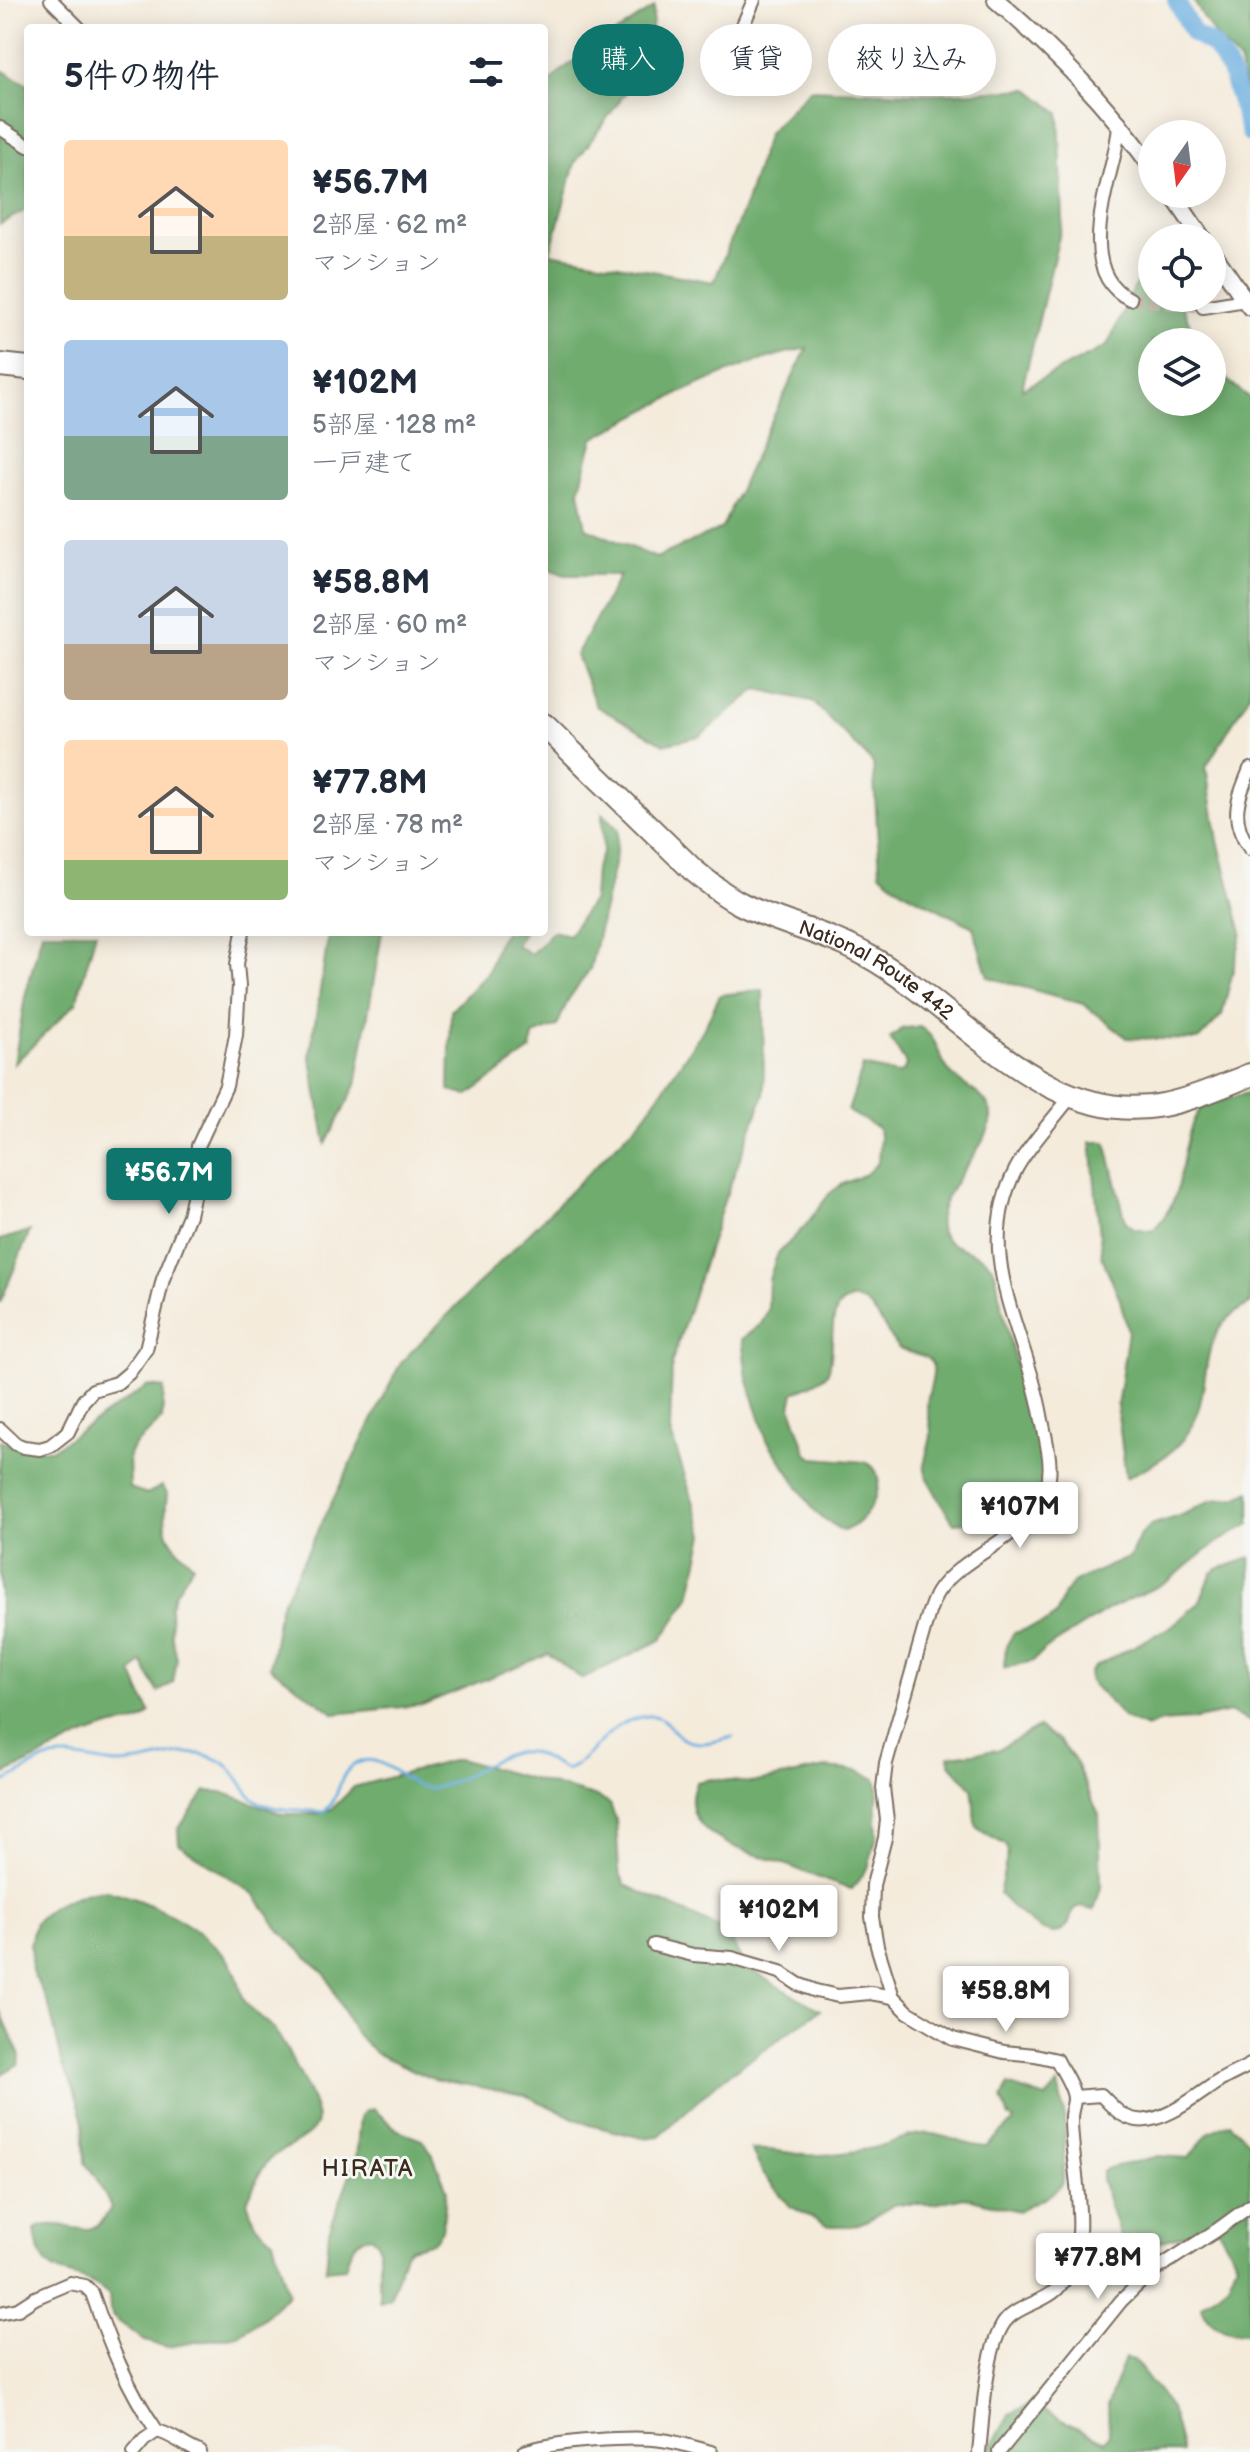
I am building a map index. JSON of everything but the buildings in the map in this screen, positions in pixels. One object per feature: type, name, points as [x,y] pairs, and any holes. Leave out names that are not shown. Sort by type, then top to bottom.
[{"type":"highway","points":[[0,365],[24,368]]},
{"type":"highway","name":"National Route 442","points":[[548,729],[693,870],[720,892],[743,905],[836,939],[868,956],[1039,1081],[1071,1096],[1111,1106],[1162,1105],[1197,1096],[1250,1074]]},
{"type":"main road","points":[[996,0],[1070,68],[1120,122],[1138,147]]},
{"type":"main road","points":[[1226,272],[1248,303]]},
{"type":"street","points":[[51,0],[75,24]]},
{"type":"street","points":[[743,24],[754,0]]},
{"type":"street","points":[[1120,122],[1103,196],[1099,239],[1107,278],[1118,294],[1130,299]]},
{"type":"street","points":[[0,128],[24,143]]},
{"type":"street","points":[[1226,305],[1248,303]]},
{"type":"street","points":[[1250,769],[1236,819],[1250,849]]},
{"type":"street","points":[[0,1429],[24,1447],[40,1449],[50,1446],[68,1432],[83,1401],[93,1390],[117,1383],[129,1373],[146,1349],[163,1279],[189,1215],[195,1188],[198,1146],[226,1086],[236,1035],[237,964],[242,936]]},
{"type":"street","points":[[979,2452],[992,2354],[1000,2328],[1006,2319],[1024,2307],[1056,2291],[1069,2273],[1078,2250],[1079,2219],[1071,2116],[1074,2097],[1057,2060],[1004,2052],[953,2039],[908,2012],[893,1997],[877,1946],[872,1917],[873,1885],[887,1820],[883,1788],[886,1763],[937,1592],[954,1573],[1020,1527],[1042,1500],[1048,1486],[1049,1461],[1039,1404],[1027,1357],[1012,1319],[998,1251],[999,1220],[1017,1166],[1071,1096]]},
{"type":"street","points":[[654,1945],[693,1955],[732,1958],[780,1972],[798,1984],[838,1996],[870,1993],[893,1997]]},
{"type":"street","points":[[1074,2097],[1101,2095],[1119,2114],[1137,2120],[1150,2119],[1178,2108],[1250,2065]]},
{"type":"street","points":[[999,2452],[1121,2301],[1149,2274],[1250,2206]]},
{"type":"street","points":[[0,2313],[18,2309],[70,2283],[85,2286],[92,2293],[125,2380],[157,2431]]},
{"type":"street","points":[[134,2452],[157,2431],[200,2452]]},
{"type":"street","points":[[524,2452],[557,2444],[625,2439],[662,2440],[711,2452]]},
{"type":"green space","points":[[1193,0],[1250,0],[1250,119],[1240,63],[1213,33]]},
{"type":"green space","points":[[654,7],[652,24],[629,24]]},
{"type":"green space","points":[[572,63],[572,96],[623,96],[575,163],[550,253],[714,282],[746,202],[768,133],[803,96],[812,96],[812,89],[828,90],[828,96],[996,96],[996,91],[1029,89],[1059,113],[1063,220],[1022,389],[1107,346],[1138,280],[1138,312],[1185,312],[1191,328],[1138,328],[1138,416],[1226,416],[1226,379],[1250,398],[1250,694],[1206,767],[1218,841],[1242,933],[1222,1015],[1198,1040],[1127,1038],[1083,1004],[988,977],[973,927],[903,891],[880,873],[873,763],[812,701],[757,689],[700,736],[664,744],[596,706],[576,655],[620,575],[565,575],[548,569],[548,84],[563,69]],"holes":[[[807,348],[722,528],[656,558],[586,528],[579,491],[593,439],[724,374]]]},
{"type":"green space","points":[[0,69],[24,83],[24,211],[0,224]]},
{"type":"green space","points":[[602,813],[618,829],[615,860],[590,969],[568,1000],[557,1026],[533,1035],[531,1050],[467,1096],[449,1090],[451,1011],[488,972],[502,936],[522,936],[516,945],[531,954],[553,931],[569,935],[593,899],[595,869],[603,851]]},
{"type":"green space","points":[[41,936],[95,936],[76,1003],[14,1064],[25,996]]},
{"type":"green space","points":[[328,936],[381,936],[356,1085],[326,1144],[310,1055]]},
{"type":"green space","points":[[763,990],[764,1095],[724,1201],[672,1362],[670,1431],[704,1534],[690,1597],[661,1640],[582,1679],[548,1654],[422,1705],[335,1714],[270,1667],[280,1607],[401,1362],[645,1116],[703,1030],[720,995]]},
{"type":"green space","points":[[920,1027],[935,1042],[949,1071],[989,1107],[991,1120],[986,1134],[945,1200],[940,1217],[941,1232],[951,1243],[983,1258],[994,1270],[1044,1461],[1044,1480],[1038,1494],[1018,1517],[954,1523],[925,1469],[931,1433],[927,1403],[933,1375],[931,1362],[897,1346],[870,1307],[855,1300],[846,1301],[835,1313],[826,1375],[794,1392],[791,1407],[807,1454],[813,1458],[865,1462],[874,1468],[878,1477],[878,1488],[868,1510],[860,1520],[842,1531],[816,1513],[767,1440],[747,1378],[742,1339],[761,1324],[768,1310],[769,1280],[777,1255],[805,1226],[830,1193],[866,1174],[878,1163],[878,1128],[848,1111],[863,1066],[897,1074],[904,1071],[906,1064],[890,1038],[903,1028]]},
{"type":"green space","points":[[1250,1092],[1250,1304],[1231,1315],[1219,1329],[1212,1344],[1197,1413],[1184,1439],[1161,1459],[1126,1478],[1117,1407],[1128,1331],[1120,1300],[1102,1257],[1091,1142],[1106,1142],[1126,1222],[1134,1228],[1152,1231],[1173,1201],[1188,1136],[1197,1114],[1206,1105]]},
{"type":"green space","points":[[30,1231],[0,1303],[0,1240]]},
{"type":"green space","points":[[148,1386],[164,1388],[162,1419],[133,1447],[129,1455],[130,1488],[147,1494],[162,1486],[167,1493],[165,1517],[168,1533],[193,1565],[170,1608],[171,1634],[177,1658],[173,1683],[158,1692],[142,1662],[132,1673],[150,1713],[136,1722],[82,1737],[0,1776],[0,1440],[12,1446],[51,1450]]},
{"type":"green space","points":[[1250,1491],[1250,1524],[1215,1544],[1167,1582],[1111,1608],[1044,1650],[1033,1661],[1004,1668],[1006,1646],[1014,1633],[1045,1623],[1056,1615],[1064,1594],[1075,1581],[1130,1557],[1140,1535],[1151,1525],[1182,1515],[1212,1500],[1236,1498]]},
{"type":"green space","points":[[1250,1558],[1250,1722],[1230,1712],[1192,1720],[1160,1722],[1146,1728],[1124,1718],[1089,1680],[1090,1672],[1169,1628],[1199,1603],[1212,1573]]},
{"type":"green space","points":[[1039,1727],[1059,1741],[1074,1759],[1099,1815],[1101,1887],[1094,1910],[1080,1907],[1073,1910],[1069,1923],[1062,1931],[1054,1933],[1033,1924],[999,1894],[1008,1853],[1006,1845],[979,1829],[972,1788],[950,1764],[949,1756],[997,1750]]},
{"type":"green space","points":[[458,1759],[594,1796],[610,1804],[616,1820],[619,1870],[625,1885],[717,1927],[730,1938],[745,1967],[820,2010],[717,2083],[659,2136],[643,2138],[589,2125],[525,2095],[433,2079],[375,2053],[353,2030],[326,1975],[280,1931],[255,1895],[179,1844],[178,1829],[206,1791],[222,1792],[283,1814],[317,1814],[332,1809],[354,1787]]},
{"type":"green space","points":[[826,1768],[859,1771],[876,1779],[878,1787],[877,1835],[869,1865],[852,1889],[733,1846],[704,1828],[695,1815],[692,1800],[696,1782],[711,1779],[751,1783]]},
{"type":"green space","points":[[107,1890],[175,1917],[224,1954],[234,1969],[246,2003],[273,2028],[285,2046],[316,2113],[317,2121],[311,2132],[267,2162],[247,2201],[255,2224],[273,2240],[288,2293],[264,2318],[238,2335],[167,2347],[145,2341],[113,2317],[109,2295],[84,2279],[52,2268],[38,2248],[35,2229],[46,2225],[95,2227],[111,2207],[85,2163],[83,2118],[63,2066],[49,2006],[32,1971],[30,1944],[35,1922],[53,1906],[84,1893]]},
{"type":"green space","points":[[0,2011],[20,2056],[19,2064],[0,2075]]},
{"type":"green space","points":[[1058,2084],[1065,2118],[1063,2182],[1048,2196],[1018,2211],[964,2197],[933,2204],[895,2204],[852,2226],[827,2226],[790,2206],[764,2175],[751,2150],[831,2154],[873,2148],[925,2134],[986,2147],[1014,2121],[1009,2117],[1002,2099],[1008,2085],[1046,2098]]},
{"type":"green space","points":[[373,2109],[398,2130],[422,2139],[432,2153],[447,2190],[442,2230],[433,2242],[410,2248],[405,2253],[390,2298],[379,2301],[379,2248],[371,2236],[356,2243],[345,2268],[326,2270],[329,2231],[356,2158],[360,2118],[365,2111]]},
{"type":"green space","points":[[1229,2123],[1250,2142],[1250,2333],[1220,2328],[1204,2313],[1202,2305],[1228,2284],[1237,2262],[1216,2225],[1147,2246],[1121,2240],[1102,2180],[1102,2172],[1109,2168],[1159,2156],[1189,2158],[1208,2133]]},
{"type":"green space","points":[[1125,2358],[1134,2360],[1171,2408],[1182,2452],[991,2452],[1010,2414],[1031,2404],[1105,2442],[1109,2435],[1108,2404]]},
{"type":"waterway","points":[[1176,0],[1194,34],[1214,46],[1230,71],[1250,133]]},
{"type":"waterway","points":[[0,1783],[53,1758],[71,1757],[117,1764],[178,1754],[202,1755],[227,1765],[258,1802],[275,1808],[323,1812],[334,1800],[347,1771],[363,1761],[379,1763],[412,1783],[430,1788],[454,1781],[491,1761],[516,1752],[533,1753],[567,1770],[584,1759],[613,1730],[645,1716],[660,1718],[681,1737],[695,1743],[733,1737]]},
{"type":"tunnel","points":[[1130,299],[1138,300]]},
{"type":"district","name":"HIRATA","points":[[368,2168]]}]
